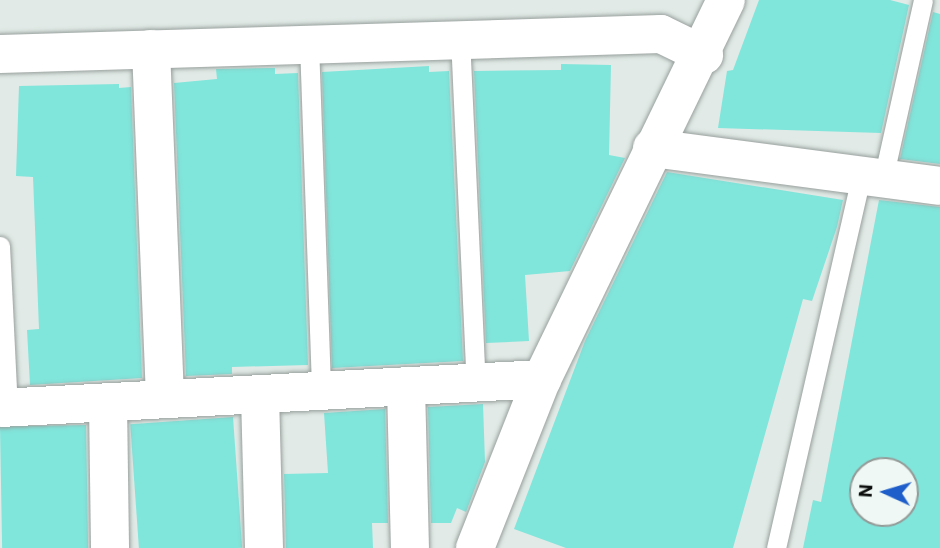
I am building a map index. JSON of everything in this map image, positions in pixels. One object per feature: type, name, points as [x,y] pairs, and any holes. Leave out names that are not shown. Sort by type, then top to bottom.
[{"type":"street","points":[[475,548],[542,379],[652,148],[704,55],[726,0]]},
{"type":"street","points":[[0,54],[460,37],[661,34],[704,55]]},
{"type":"street","points":[[151,49],[165,400]]},
{"type":"street","points":[[652,148],[940,186]]},
{"type":"street","points":[[4,408],[542,379]]},
{"type":"street","points":[[406,386],[410,548]]},
{"type":"street","points":[[260,395],[264,548]]},
{"type":"street","points":[[108,403],[110,548]]},
{"type":"lane","points":[[776,548],[872,177],[923,0]]},
{"type":"lane","points":[[460,37],[477,383]]},
{"type":"lane","points":[[309,43],[321,391]]},
{"type":"lane","points":[[0,246],[4,408]]},
{"type":"building","points":[[759,0],[890,0],[909,5],[881,133],[718,128],[727,71],[733,70]]},
{"type":"building","points":[[933,12],[940,14],[940,164],[900,159]]},
{"type":"building","points":[[561,64],[611,65],[609,155],[625,158],[570,271],[525,275],[529,341],[486,343],[474,71],[561,70]]},
{"type":"building","points":[[429,66],[429,72],[449,71],[463,361],[332,368],[322,72]]},
{"type":"building","points":[[275,68],[275,74],[298,73],[308,365],[232,367],[232,374],[186,376],[174,83],[217,79],[216,69]]},
{"type":"building","points":[[119,84],[119,88],[131,87],[142,378],[30,385],[27,330],[39,329],[33,177],[16,176],[19,86]]},
{"type":"building","points":[[667,172],[843,200],[837,227],[812,301],[803,299],[733,548],[566,548],[514,529],[585,341]]},
{"type":"building","points":[[879,200],[940,207],[940,548],[803,548],[813,500],[821,502]]},
{"type":"building","points":[[483,404],[485,462],[466,512],[457,508],[451,523],[431,523],[428,407]]},
{"type":"building","points":[[385,409],[388,523],[372,523],[373,548],[286,548],[284,474],[328,473],[324,413]]},
{"type":"building","points":[[233,417],[242,548],[139,548],[130,424]]},
{"type":"building","points":[[86,425],[88,548],[2,548],[0,427]]}]
